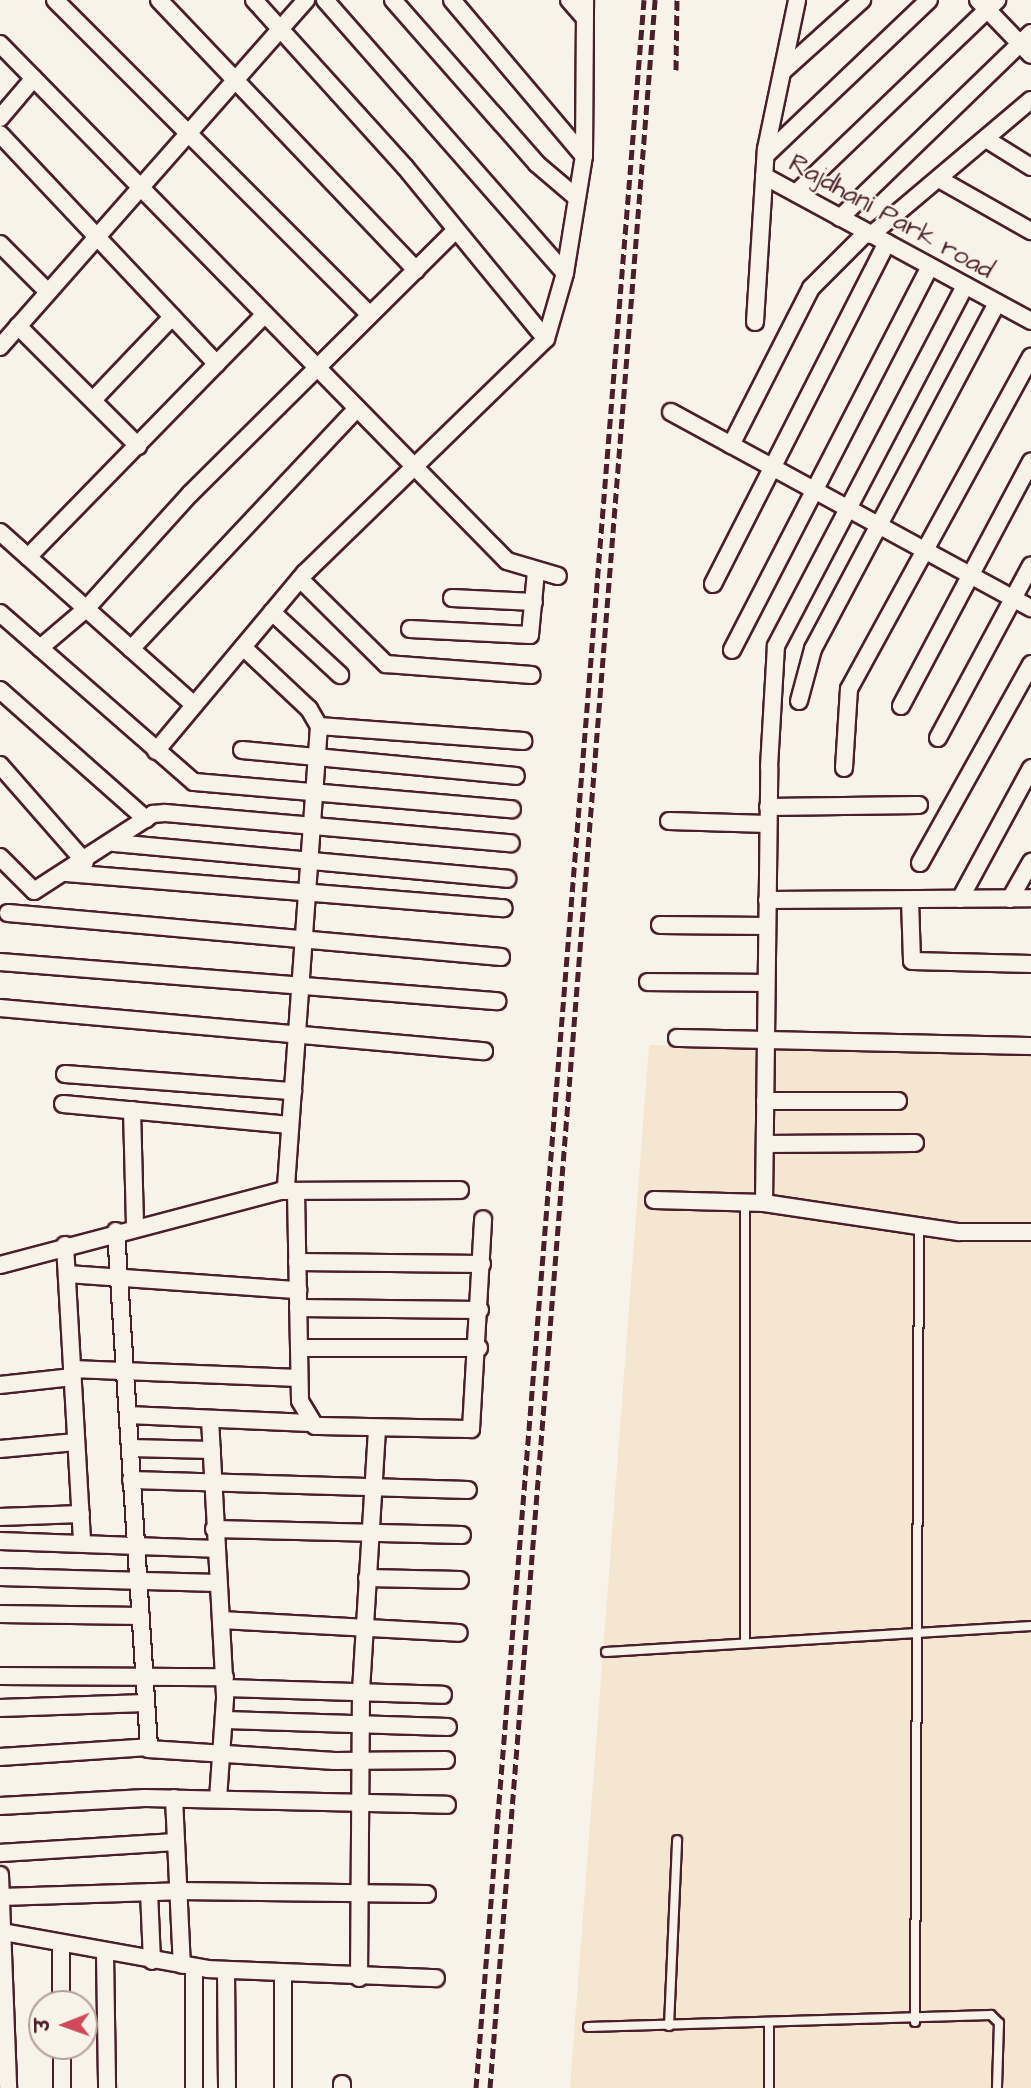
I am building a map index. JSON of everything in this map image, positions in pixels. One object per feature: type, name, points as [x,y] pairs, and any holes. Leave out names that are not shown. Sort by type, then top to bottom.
[{"type":"street","points":[[55,0],[185,135],[370,315]]},
{"type":"street","points":[[159,0],[416,270]]},
{"type":"street","points":[[254,0],[456,231],[546,339]]},
{"type":"street","points":[[0,347],[306,0]]},
{"type":"street","points":[[325,0],[565,273]]},
{"type":"street","points":[[393,0],[537,164],[577,198]]},
{"type":"street","points":[[452,0],[584,156]]},
{"type":"street","points":[[156,751],[300,579],[546,339],[565,273],[584,156],[585,8],[569,0]]},
{"type":"street","points":[[755,322],[766,155],[797,0]]},
{"type":"street","points":[[782,72],[862,0]]},
{"type":"street","points":[[766,155],[929,0]]},
{"type":"street","points":[[796,193],[987,3],[1027,44],[840,218]]},
{"type":"street","points":[[0,44],[507,561],[558,576]]},
{"type":"street","points":[[0,118],[34,78]]},
{"type":"street","points":[[732,445],[811,288],[869,233],[1030,104]]},
{"type":"street","points":[[0,134],[99,235],[217,364]]},
{"type":"street","points":[[986,139],[1031,167]]},
{"type":"street","name":"Rajdhani Park road","points":[[764,176],[1031,321]]},
{"type":"street","points":[[939,178],[1031,231]]},
{"type":"street","points":[[40,648],[86,609],[317,367],[456,231]]},
{"type":"street","points":[[713,584],[887,243]]},
{"type":"street","points":[[0,244],[48,292]]},
{"type":"street","points":[[732,650],[930,267]]},
{"type":"street","points":[[764,1203],[768,815],[776,646],[845,506],[965,286]]},
{"type":"street","points":[[799,701],[813,649],[881,526],[997,303]]},
{"type":"street","points":[[28,557],[265,314]]},
{"type":"street","points":[[93,400],[172,317]]},
{"type":"street","points":[[18,326],[138,446]]},
{"type":"street","points":[[844,768],[849,689],[1031,356]]},
{"type":"street","points":[[131,649],[358,408]]},
{"type":"street","points":[[671,412],[1031,608]]},
{"type":"street","points":[[901,706],[1031,461]]},
{"type":"street","points":[[0,532],[194,705]]},
{"type":"street","points":[[938,738],[1031,565]]},
{"type":"street","points":[[410,629],[530,635],[536,571]]},
{"type":"street","points":[[300,579],[386,664],[532,675]]},
{"type":"street","points":[[452,598],[534,602]]},
{"type":"street","points":[[272,612],[340,675]]},
{"type":"street","points":[[0,613],[194,782],[512,809]]},
{"type":"street","points":[[243,647],[310,709],[319,726],[290,1125],[291,1191],[298,1262],[300,1401],[310,1423]]},
{"type":"street","points":[[920,863],[1031,664]]},
{"type":"street","points":[[0,690],[146,819]]},
{"type":"street","points":[[319,726],[523,741]]},
{"type":"street","points":[[242,750],[516,776]]},
{"type":"street","points":[[0,765],[86,862]]},
{"type":"street","points":[[960,900],[1031,768]]},
{"type":"street","points":[[669,821],[919,805]]},
{"type":"street","points":[[0,857],[34,891],[86,862],[146,819],[165,813],[511,844]]},
{"type":"street","points":[[114,843],[507,879]]},
{"type":"street","points":[[1010,899],[1031,862]]},
{"type":"street","points":[[66,873],[307,896],[504,908]]},
{"type":"street","points":[[767,900],[1031,898]]},
{"type":"street","points":[[910,900],[912,961],[1031,964]]},
{"type":"street","points":[[8,913],[501,957]]},
{"type":"street","points":[[660,925],[767,926]]},
{"type":"street","points":[[0,962],[300,988],[497,1001]]},
{"type":"street","points":[[648,982],[766,983]]},
{"type":"street","points":[[0,1008],[484,1051]]},
{"type":"street","points":[[677,1038],[1031,1046]]},
{"type":"street","points":[[65,1074],[293,1091]]},
{"type":"street","points":[[765,1101],[898,1101]]},
{"type":"street","points":[[63,1104],[290,1125]]},
{"type":"street","points":[[132,1110],[135,1227]]},
{"type":"street","points":[[765,1144],[915,1143]]},
{"type":"street","points":[[0,1265],[116,1231],[291,1191],[460,1190]]},
{"type":"street","points":[[654,1200],[764,1203],[919,1226],[1031,1233]]},
{"type":"street","points":[[128,1415],[377,1428],[471,1429],[479,1348],[483,1219]]},
{"type":"street","points":[[116,1231],[148,1749]]},
{"type":"street","points":[[65,1245],[82,1543]]},
{"type":"street","points":[[298,1262],[482,1264]]},
{"type":"street","points":[[67,1274],[298,1290]]},
{"type":"street","points":[[298,1308],[481,1310]]},
{"type":"street","points":[[299,1348],[479,1348]]},
{"type":"street","points":[[0,1385],[73,1373],[125,1371],[299,1378]]},
{"type":"street","points":[[210,1419],[226,1720],[218,1799]]},
{"type":"street","points":[[359,1978],[361,1691],[377,1428]]},
{"type":"street","points":[[0,1449],[76,1442]]},
{"type":"street","points":[[130,1448],[212,1450]]},
{"type":"street","points":[[131,1480],[468,1490]]},
{"type":"street","points":[[0,1517],[80,1514]]},
{"type":"street","points":[[214,1529],[463,1535]]},
{"type":"street","points":[[0,1541],[215,1549]]},
{"type":"street","points":[[0,1577],[218,1583]]},
{"type":"street","points":[[367,1578],[460,1580]]},
{"type":"street","points":[[0,1614],[141,1616]]},
{"type":"street","points":[[221,1620],[364,1631],[458,1633]]},
{"type":"street","points":[[0,1676],[145,1673],[225,1683],[443,1695]]},
{"type":"street","points":[[0,1708],[146,1703]]},
{"type":"street","points":[[226,1720],[448,1727]]},
{"type":"street","points":[[0,1758],[148,1749],[221,1755],[446,1760]]},
{"type":"street","points":[[174,1798],[178,1891],[188,1966],[194,2088]]},
{"type":"street","points":[[0,1806],[174,1798],[447,1805]]},
{"type":"street","points":[[0,1853],[176,1842]]},
{"type":"street","points":[[0,1875],[8,2088]]},
{"type":"street","points":[[1,1907],[178,1891],[427,1894]]},
{"type":"street","points":[[149,1892],[152,1961]]},
{"type":"street","points":[[2,1941],[61,1943],[105,1954],[226,1971],[359,1978],[436,1978]]},
{"type":"street","points":[[61,1943],[61,1990]]},
{"type":"street","points":[[105,1954],[107,2088]]},
{"type":"street","points":[[226,1971],[227,2088]]},
{"type":"street","points":[[283,1975],[283,2088]]},
{"type":"street","points":[[62,2060],[62,2088]]},
{"type":"lane","points":[[745,1203],[745,1642]]},
{"type":"lane","points":[[915,2022],[919,1226]]},
{"type":"lane","points":[[606,1652],[918,1630],[1031,1626]]},
{"type":"lane","points":[[669,2026],[677,1840]]},
{"type":"lane","points":[[588,2027],[915,2022],[997,2018],[998,2088]]},
{"type":"lane","points":[[769,2024],[769,2088]]},
{"type":"shaded area","points":[[649,1045],[1031,1055],[1031,2088],[570,2088]]},
{"type":"railway","points":[[476,2088],[644,0]]},
{"type":"railway","points":[[490,2088],[655,0]]},
{"type":"railway","points":[[676,70],[677,0]]}]
